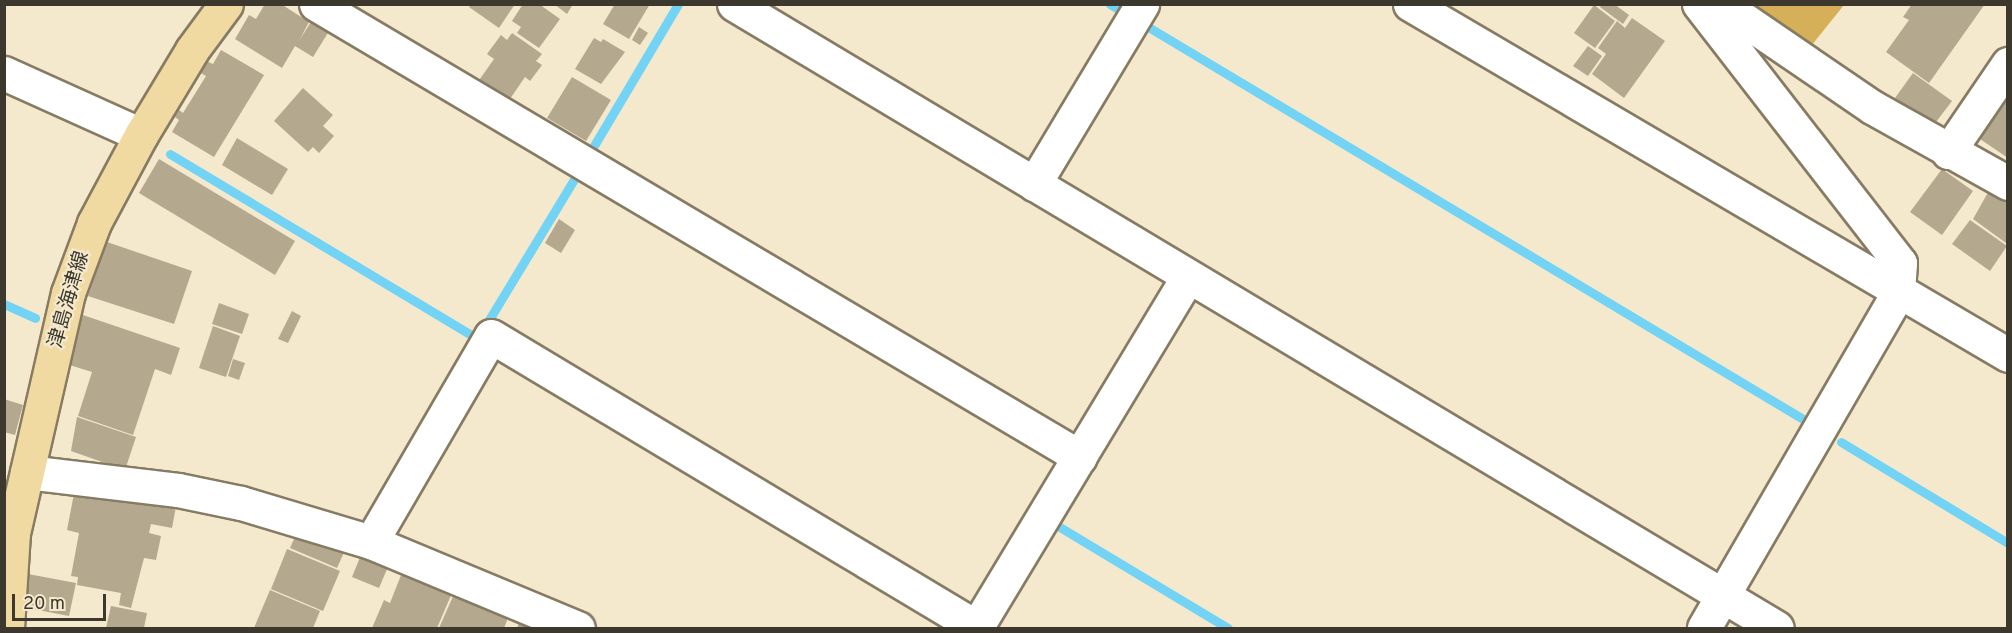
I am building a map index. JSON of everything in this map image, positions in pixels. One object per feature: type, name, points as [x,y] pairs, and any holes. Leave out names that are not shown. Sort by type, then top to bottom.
[{"type":"main road","name":"津島海津線","points":[[7,628],[9,531],[27,472],[68,293],[94,223],[141,135],[192,50],[226,4]]},
{"type":"street","points":[[316,4],[1080,457]]},
{"type":"street","points":[[734,4],[1777,628]]},
{"type":"street","points":[[1034,184],[1142,4]]},
{"type":"street","points":[[1410,4],[1899,293],[2007,354]]},
{"type":"street","points":[[1699,4],[1900,263],[1899,293],[1704,628]]},
{"type":"street","points":[[1721,4],[1872,107],[1948,152],[2007,183]]},
{"type":"street","points":[[1948,152],[2007,64]]},
{"type":"street","points":[[4,73],[141,135]]},
{"type":"street","points":[[371,543],[491,336],[976,628],[1188,277]]},
{"type":"street","points":[[27,472],[189,492],[241,503],[371,543],[578,628]]},
{"type":"shaded area","points":[[1738,5],[1844,5],[1807,51]]},
{"type":"building","points":[[265,4],[281,4],[309,22],[299,41],[314,17],[331,28],[313,57],[295,46],[282,68],[235,39],[249,15],[256,19]]},
{"type":"building","points":[[471,4],[515,4],[499,28],[469,7]]},
{"type":"building","points":[[523,4],[539,4],[560,19],[539,48],[517,33],[521,27],[512,21]]},
{"type":"building","points":[[554,4],[573,4],[567,14]]},
{"type":"building","points":[[615,4],[650,4],[629,39],[603,24]]},
{"type":"building","points":[[1602,4],[1614,4],[1629,15],[1623,24],[1600,7]]},
{"type":"building","points":[[1912,4],[1985,4],[1929,83],[1886,52],[1909,20],[1903,17]]},
{"type":"building","points":[[1594,5],[1615,21],[1595,48],[1574,33]]},
{"type":"building","points":[[1632,18],[1665,41],[1624,98],[1592,74],[1606,54],[1598,48],[1617,21],[1625,28]]},
{"type":"building","points":[[639,27],[648,33],[640,45],[632,40]]},
{"type":"building","points":[[512,33],[542,54],[536,61],[542,65],[530,81],[525,77],[505,106],[475,86],[494,59],[487,54],[501,35],[507,40]]},
{"type":"building","points":[[594,38],[601,42],[603,39],[625,52],[601,84],[575,69]]},
{"type":"building","points":[[1588,46],[1602,56],[1588,76],[1573,66]]},
{"type":"building","points":[[221,50],[264,75],[214,157],[172,132],[179,120],[175,117],[179,110],[183,113],[206,76],[199,72],[206,61],[213,64]]},
{"type":"building","points":[[1913,73],[1952,101],[1933,126],[1895,98]]},
{"type":"building","points":[[572,77],[611,100],[586,141],[547,118]]},
{"type":"building","points":[[2008,86],[2008,158],[1974,135]]},
{"type":"building","points":[[303,88],[333,115],[323,126],[334,136],[319,153],[313,147],[308,152],[274,121]]},
{"type":"building","points":[[237,138],[288,169],[272,195],[222,165]]},
{"type":"building","points":[[159,159],[295,241],[275,275],[139,193]]},
{"type":"building","points":[[1942,169],[1973,191],[1942,235],[1910,212]]},
{"type":"building","points":[[1990,189],[2008,202],[2006,243],[1973,219]]},
{"type":"building","points":[[559,219],[575,230],[561,253],[545,243]]},
{"type":"building","points":[[1970,220],[2007,246],[1990,271],[1952,244]]},
{"type":"building","points":[[107,242],[192,271],[174,324],[88,296]]},
{"type":"building","points":[[219,303],[249,314],[242,334],[212,324]]},
{"type":"building","points":[[292,311],[301,316],[288,343],[278,339]]},
{"type":"building","points":[[77,313],[180,348],[171,375],[155,369],[133,435],[78,416],[92,372],[60,362]]},
{"type":"building","points":[[213,326],[240,336],[226,377],[199,368]]},
{"type":"building","points":[[233,359],[245,363],[239,380],[228,376]]},
{"type":"building","points":[[4,399],[23,405],[15,435],[4,432]]},
{"type":"building","points":[[77,417],[136,437],[125,470],[71,451]]},
{"type":"building","points":[[76,483],[177,501],[172,528],[151,524],[149,533],[161,536],[156,560],[144,558],[131,608],[119,605],[121,593],[77,585],[78,577],[71,576],[79,533],[67,530]]},
{"type":"building","points":[[299,528],[346,548],[337,568],[290,548]]},
{"type":"building","points":[[287,549],[340,571],[323,611],[271,589]]},
{"type":"building","points":[[363,550],[390,562],[379,588],[352,577]]},
{"type":"building","points":[[405,565],[455,586],[437,628],[372,628],[384,600],[390,603]]},
{"type":"building","points":[[28,574],[76,583],[69,616],[22,607]]},
{"type":"building","points":[[458,585],[512,608],[504,628],[439,628]]},
{"type":"building","points":[[270,590],[320,611],[313,628],[254,628]]},
{"type":"building","points":[[111,606],[147,613],[144,628],[106,628]]},
{"type":"building","points":[[523,614],[550,628],[517,628]]},
{"type":"waterway","points":[[589,154],[678,4]]},
{"type":"waterway","points":[[1110,4],[1129,15]]},
{"type":"waterway","points":[[1145,25],[1808,422]]},
{"type":"waterway","points":[[170,154],[478,339]]},
{"type":"waterway","points":[[487,323],[579,171]]},
{"type":"waterway","points":[[4,304],[35,318]]},
{"type":"waterway","points":[[1841,442],[2008,543]]},
{"type":"waterway","points":[[1048,520],[1228,628]]}]
